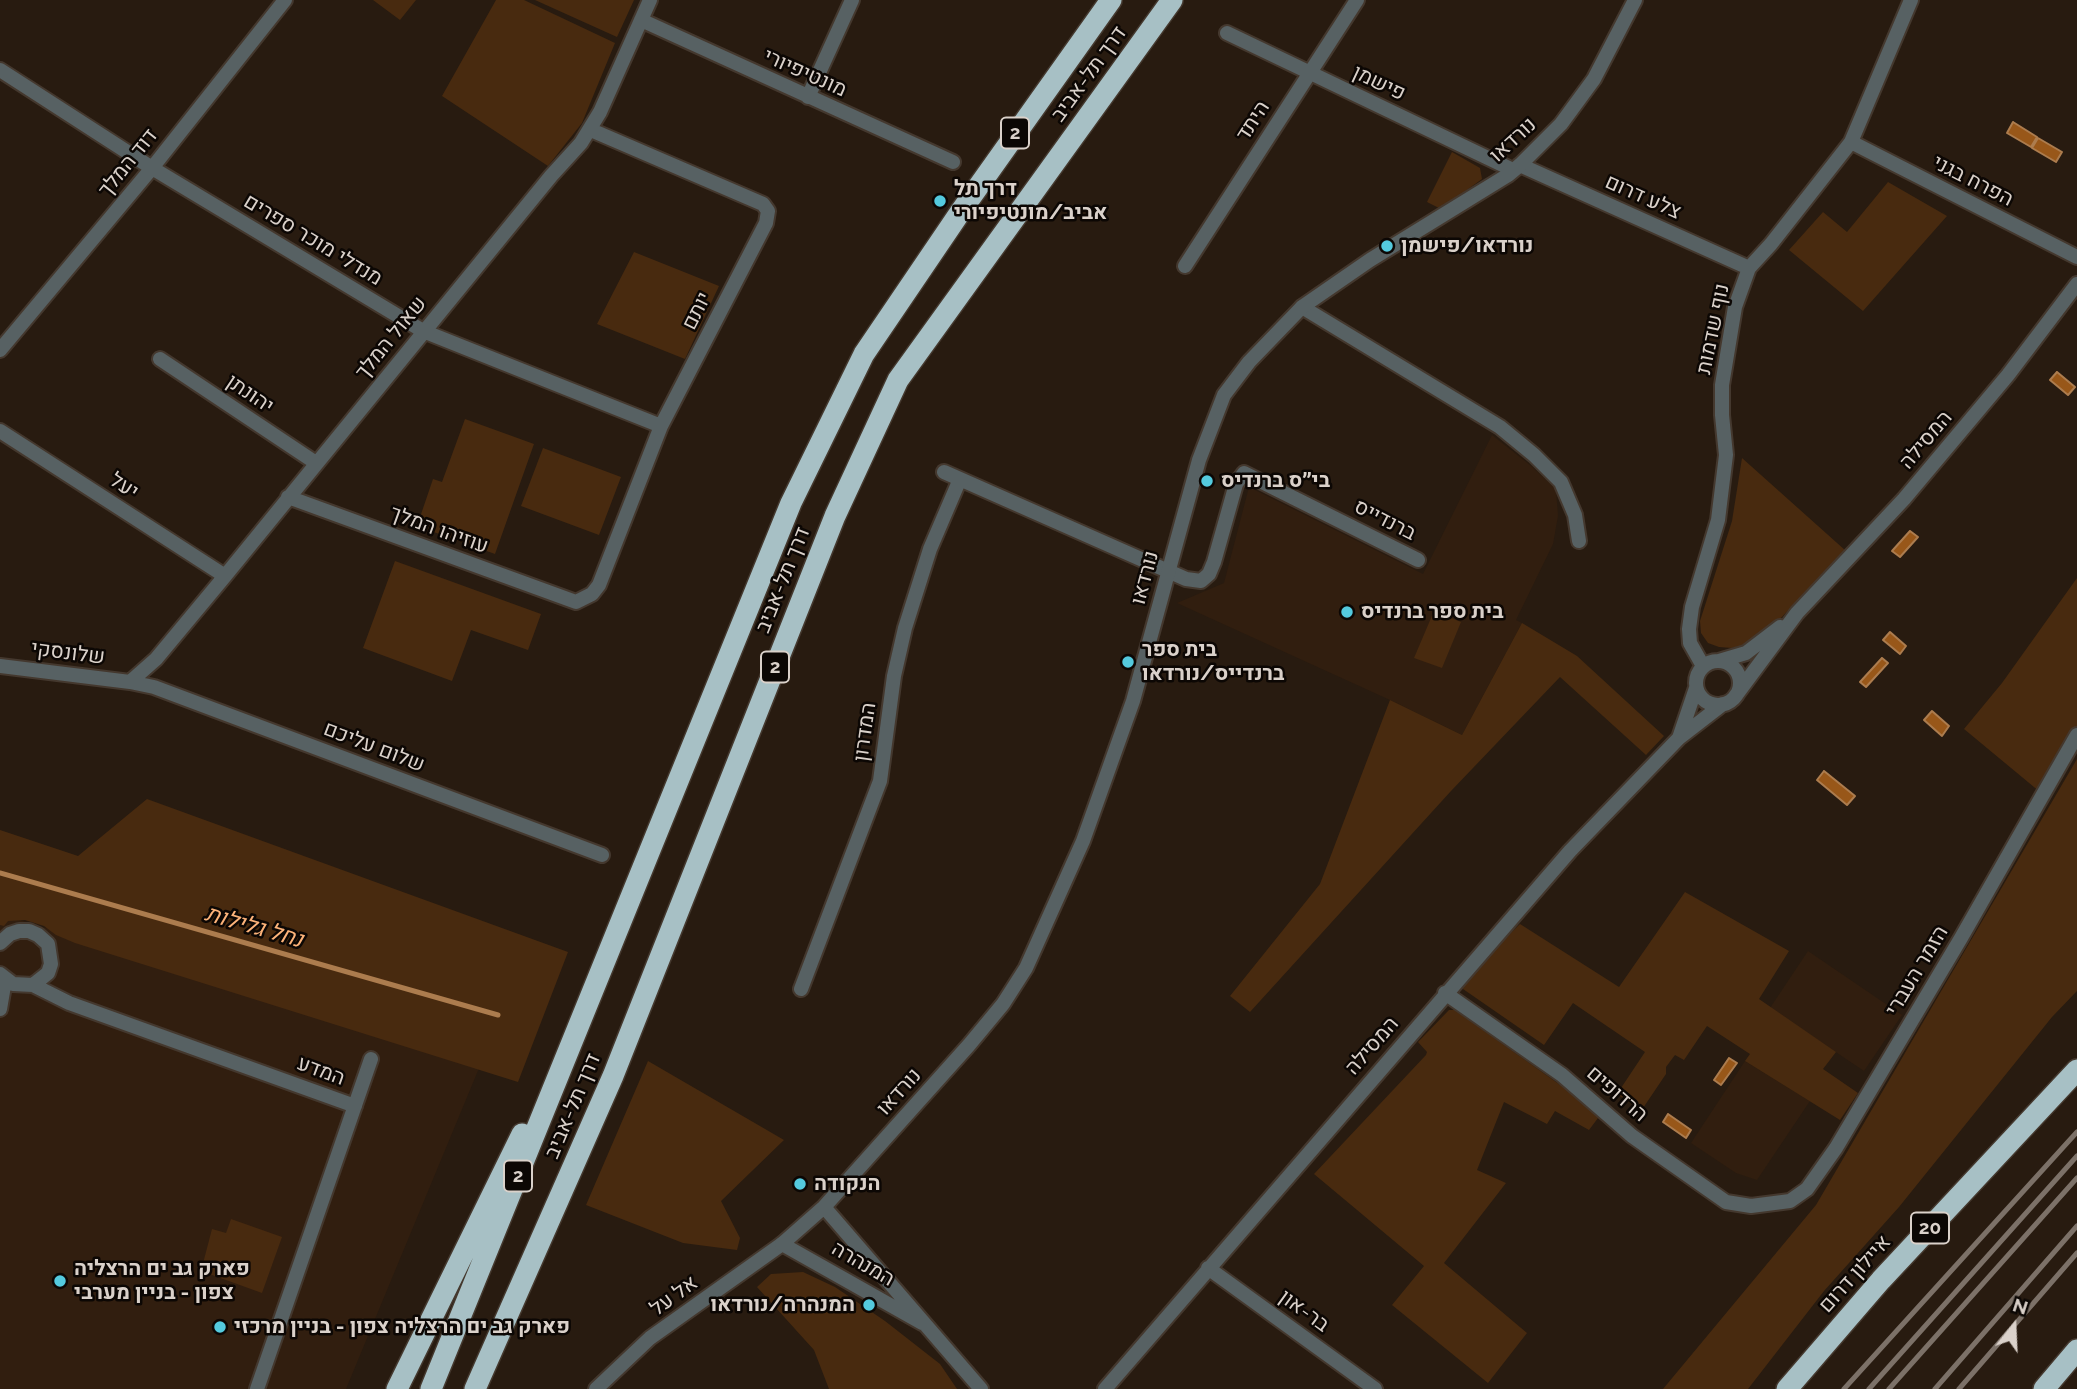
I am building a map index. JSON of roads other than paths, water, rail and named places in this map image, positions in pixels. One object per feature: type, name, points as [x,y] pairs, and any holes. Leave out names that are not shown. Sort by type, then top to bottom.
[{"type":"highway","name":"דרך תל-אביב","points":[[431,1389],[791,503],[864,354],[1111,0]]},
{"type":"highway","name":"דרך תל-אביב","points":[[475,1389],[613,1076],[835,516],[898,380],[1172,0]]},
{"type":"highway","points":[[397,1389],[605,962]]},
{"type":"highway","name":"איילון דרום","points":[[1787,1389],[1881,1280],[2077,1070]]},
{"type":"highway","points":[[2044,1389],[2077,1350]]},
{"type":"street","name":"דוד המלך","points":[[0,350],[152,168],[285,0]]},
{"type":"street","name":"שאול המלך","points":[[130,682],[156,659],[591,130],[650,0]]},
{"type":"street","points":[[808,97],[852,0]]},
{"type":"street","name":"היתד","points":[[1185,266],[1357,0]]},
{"type":"street","name":"נורדאו","points":[[782,1244],[824,1207],[978,1034],[1003,1004],[1026,968],[1083,841],[1133,701],[1199,460],[1224,395],[1249,362],[1302,307],[1370,260],[1508,176],[1561,124],[1594,79],[1636,0]]},
{"type":"street","name":"נוף שדמות","points":[[1703,666],[1690,643],[1689,629],[1692,607],[1718,520],[1726,455],[1722,415],[1723,374],[1735,307],[1749,268],[1851,142],[1910,0]]},
{"type":"street","name":"מונטיפיורי","points":[[641,20],[953,162]]},
{"type":"street","name":"פישמן","points":[[1227,33],[1517,167]]},
{"type":"street","name":"מנדלי מוכר ספרים","points":[[0,70],[152,168],[423,331],[661,426]]},
{"type":"street","name":"יותם","points":[[576,602],[592,594],[599,585],[661,426],[766,223],[768,211],[763,204],[591,130]]},
{"type":"street","name":"הפרח בגני","points":[[1851,142],[2077,257]]},
{"type":"street","name":"צלע דרום","points":[[1517,167],[1749,268]]},
{"type":"street","name":"המסילה","points":[[1105,1389],[1570,851],[1679,738],[1728,701],[1797,613],[1904,499],[1993,393],[2077,284]]},
{"type":"street","points":[[1302,307],[1500,427],[1534,455],[1561,482],[1575,515],[1579,541]]},
{"type":"street","name":"יהונתן","points":[[160,359],[316,463]]},
{"type":"street","name":"יעל","points":[[0,431],[225,576]]},
{"type":"street","points":[[944,472],[1168,573]]},
{"type":"street","name":"ברנדייס","points":[[1168,573],[1201,581],[1209,574],[1236,484],[1244,473],[1418,560]]},
{"type":"street","name":"המדרון","points":[[802,989],[880,781],[894,676],[905,628],[930,549],[960,479]]},
{"type":"street","name":"עוזיהו המלך","points":[[288,497],[576,602]]},
{"type":"street","name":"המסילה","points":[[1679,738],[1696,688],[1697,674],[1703,666],[1746,653],[1797,613]]},
{"type":"street","points":[[1696,688],[1703,700],[1716,705],[1728,701],[1738,692],[1739,678],[1732,666],[1719,661]]},
{"type":"street","name":"שלונסקי","points":[[0,666],[130,682]]},
{"type":"street","name":"שלום עליכם","points":[[130,682],[154,687],[602,855]]},
{"type":"street","name":"הזמר העברי","points":[[1770,1204],[1790,1201],[1807,1189],[1825,1166],[1968,926],[2077,735]]},
{"type":"street","points":[[0,943],[9,934],[29,931],[48,944],[51,964],[48,973],[33,985]]},
{"type":"street","points":[[0,1009],[2,977]]},
{"type":"street","name":"המדע","points":[[2,977],[19,986],[33,985],[69,1003],[355,1106],[257,1389]]},
{"type":"street","name":"הרדופים","points":[[1445,993],[1562,1074],[1632,1136],[1726,1202],[1751,1206],[1770,1204]]},
{"type":"street","points":[[355,1106],[370,1059]]},
{"type":"street","name":"המנהרה","points":[[824,1207],[981,1389]]},
{"type":"street","name":"המנהרה","points":[[782,1244],[922,1323]]},
{"type":"street","name":"אל על","points":[[596,1389],[650,1338],[782,1244]]},
{"type":"street","name":"בר-און","points":[[1208,1268],[1375,1389]]},
{"type":"waterway","name":"נחל גלילות","points":[[0,873],[498,1015]]},
{"type":"railway","points":[[1844,1389],[2077,1132]]},
{"type":"railway","points":[[1869,1389],[2077,1156]]},
{"type":"railway","points":[[1889,1389],[2077,1178]]},
{"type":"railway","points":[[1935,1389],[2077,1226]]},
{"type":"railway","points":[[1959,1389],[2077,1253]]},
{"type":"place","name":"דרך תל אביב/מונטיפיורי","points":[[940,201]]},
{"type":"place","name":"נורדאו/פישמן","points":[[1387,246]]},
{"type":"place","name":"בי״ס ברנדיס","points":[[1207,481]]},
{"type":"place","name":"בית ספר ברנדיס","points":[[1347,612]]},
{"type":"place","name":"בית ספר ברנדייס/נורדאו","points":[[1128,662]]},
{"type":"place","name":"הנקודה","points":[[800,1184]]},
{"type":"place","name":"פארק גב ים הרצליה צפון - בניין מערבי","points":[[60,1281]]},
{"type":"place","name":"המנהרה/נורדאו","points":[[869,1305]]},
{"type":"place","name":"פארק גב ים הרצליה צפון - בניין מרכזי","points":[[220,1327]]}]
